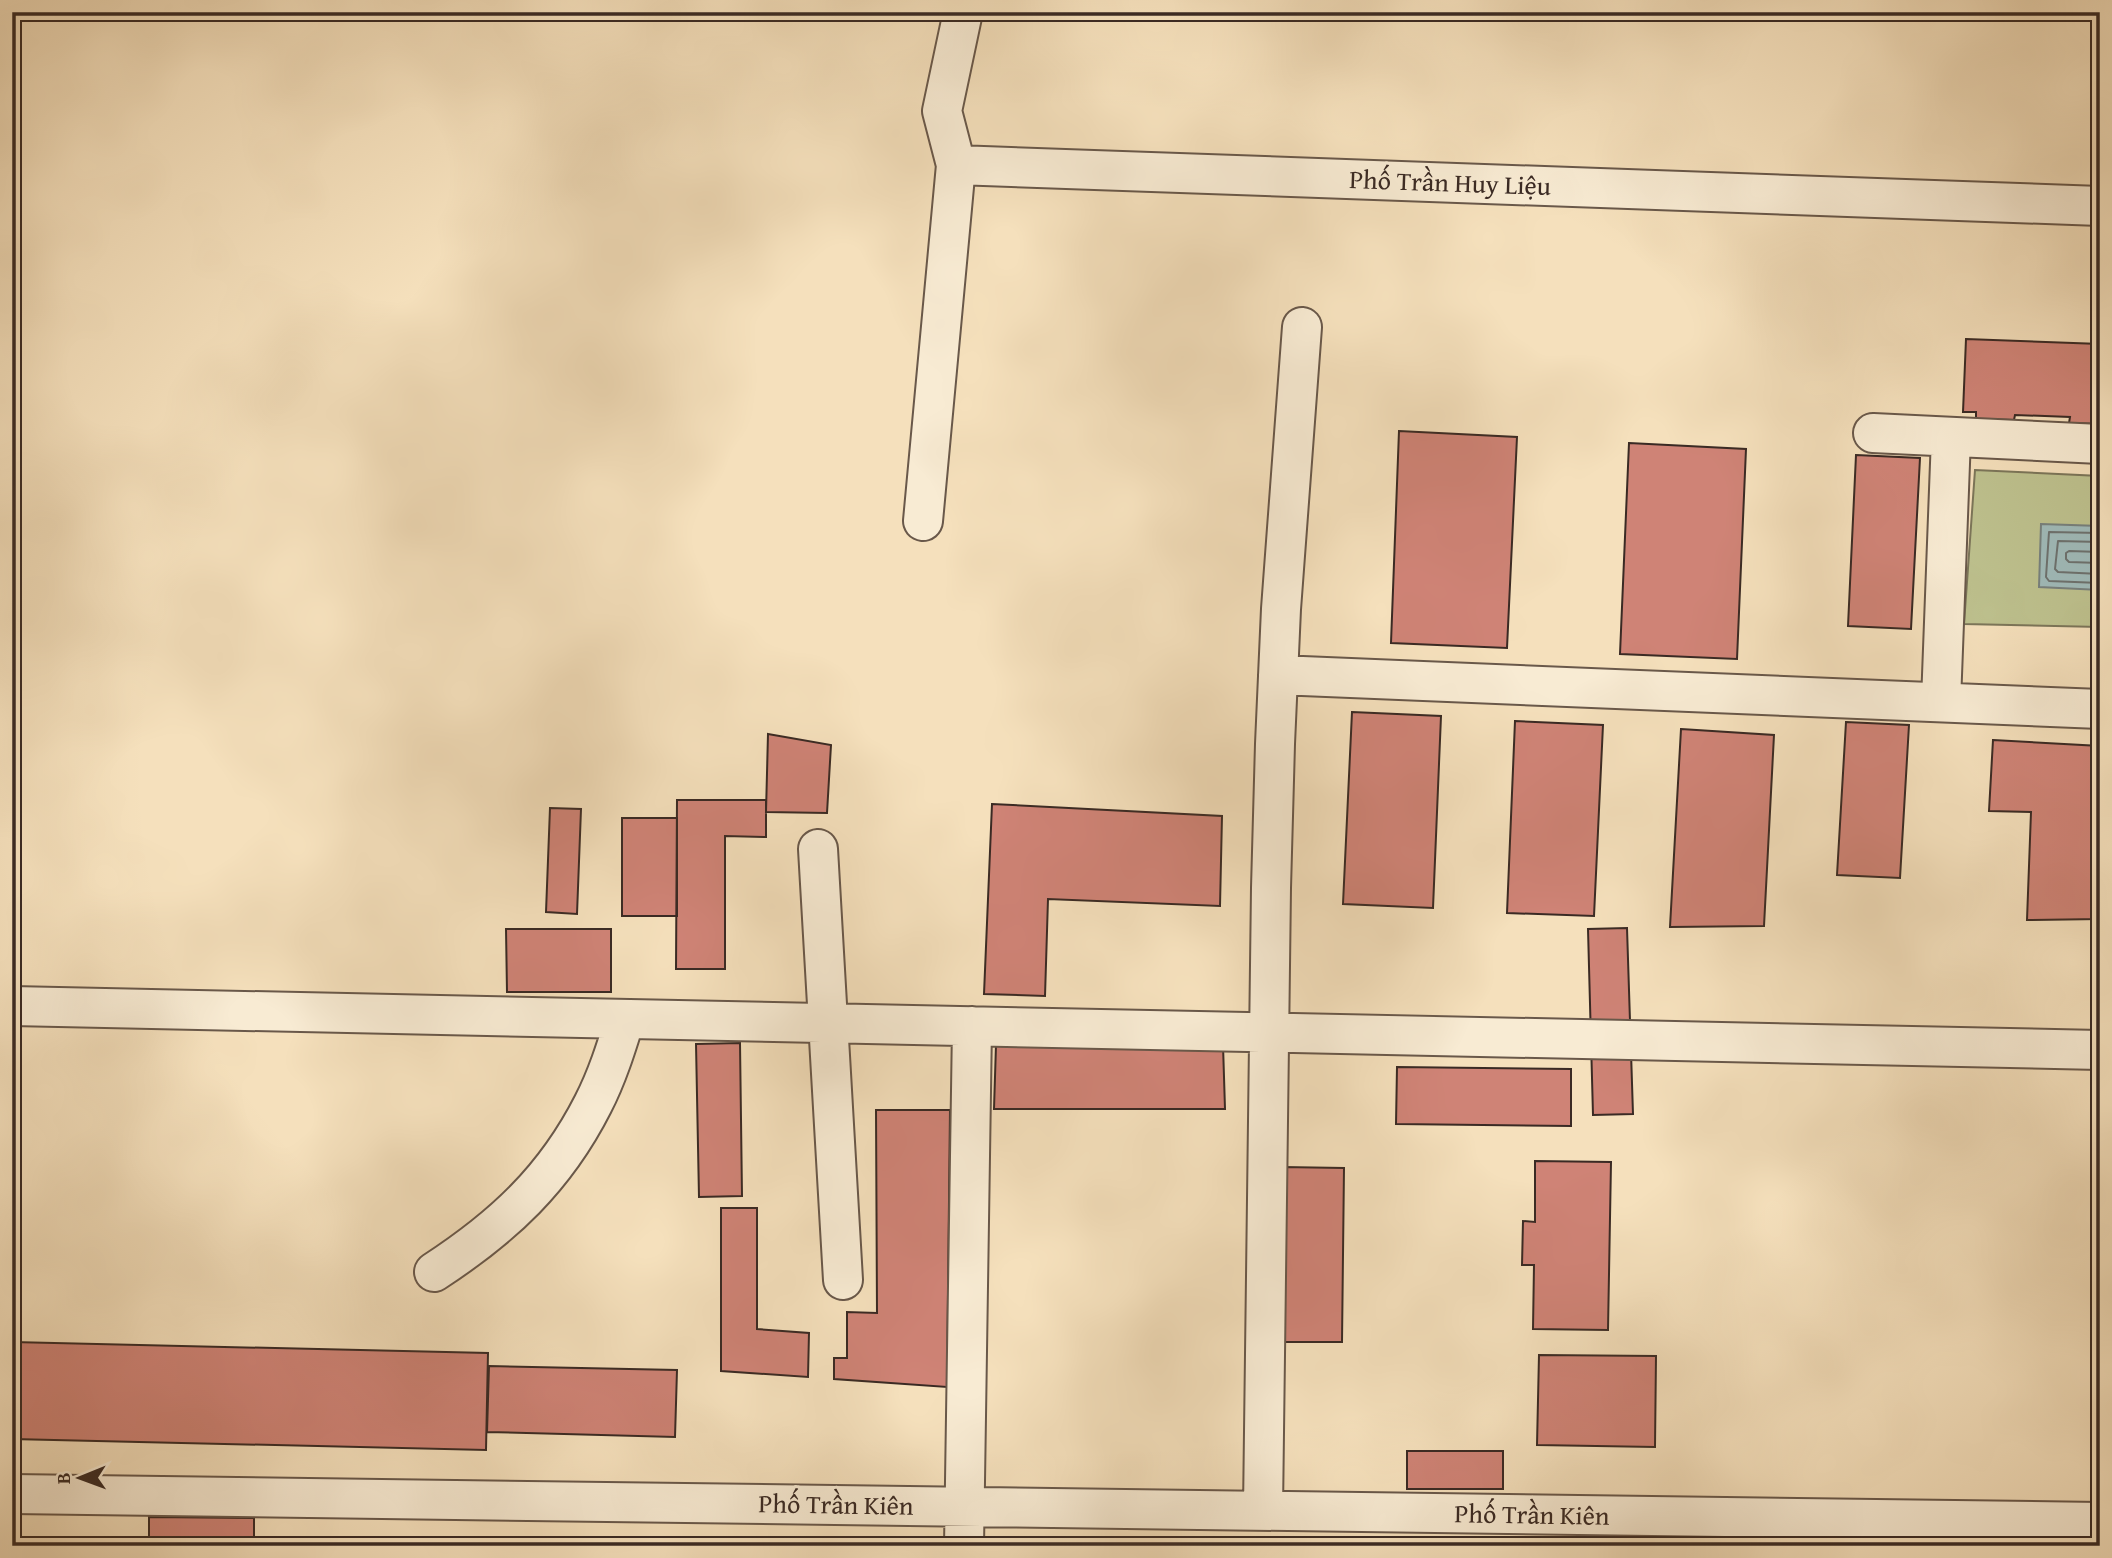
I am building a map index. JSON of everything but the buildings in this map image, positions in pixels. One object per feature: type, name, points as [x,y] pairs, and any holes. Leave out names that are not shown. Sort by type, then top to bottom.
[{"type":"street","points":[[923,522],[956,165],[942,111],[963,12]]},
{"type":"street","name":"Phố Trần Huy Liệu","points":[[956,165],[2100,206]]},
{"type":"street","points":[[1263,1510],[1271,888],[1278,675],[1302,327]]},
{"type":"street","points":[[1873,433],[2100,444]]},
{"type":"street","points":[[1941,702],[1951,437]]},
{"type":"street","points":[[1278,675],[2100,709]]},
{"type":"street","points":[[818,849],[843,1280]]},
{"type":"street","points":[[12,1006],[2100,1050]]},
{"type":"street","points":[[434,1272],[473,1246],[510,1215],[543,1180],[571,1142],[593,1103],[625,1019]]},
{"type":"street","points":[[964,1546],[972,1026]]},
{"type":"street","name":"Phố Trần Kiên","points":[[12,1494],[2100,1521]]},
{"type":"green space","points":[[1975,470],[2100,476],[2100,627],[1964,624]]},
{"type":"water","points":[[2041,524],[2100,526],[2100,590],[2039,587]]}]
